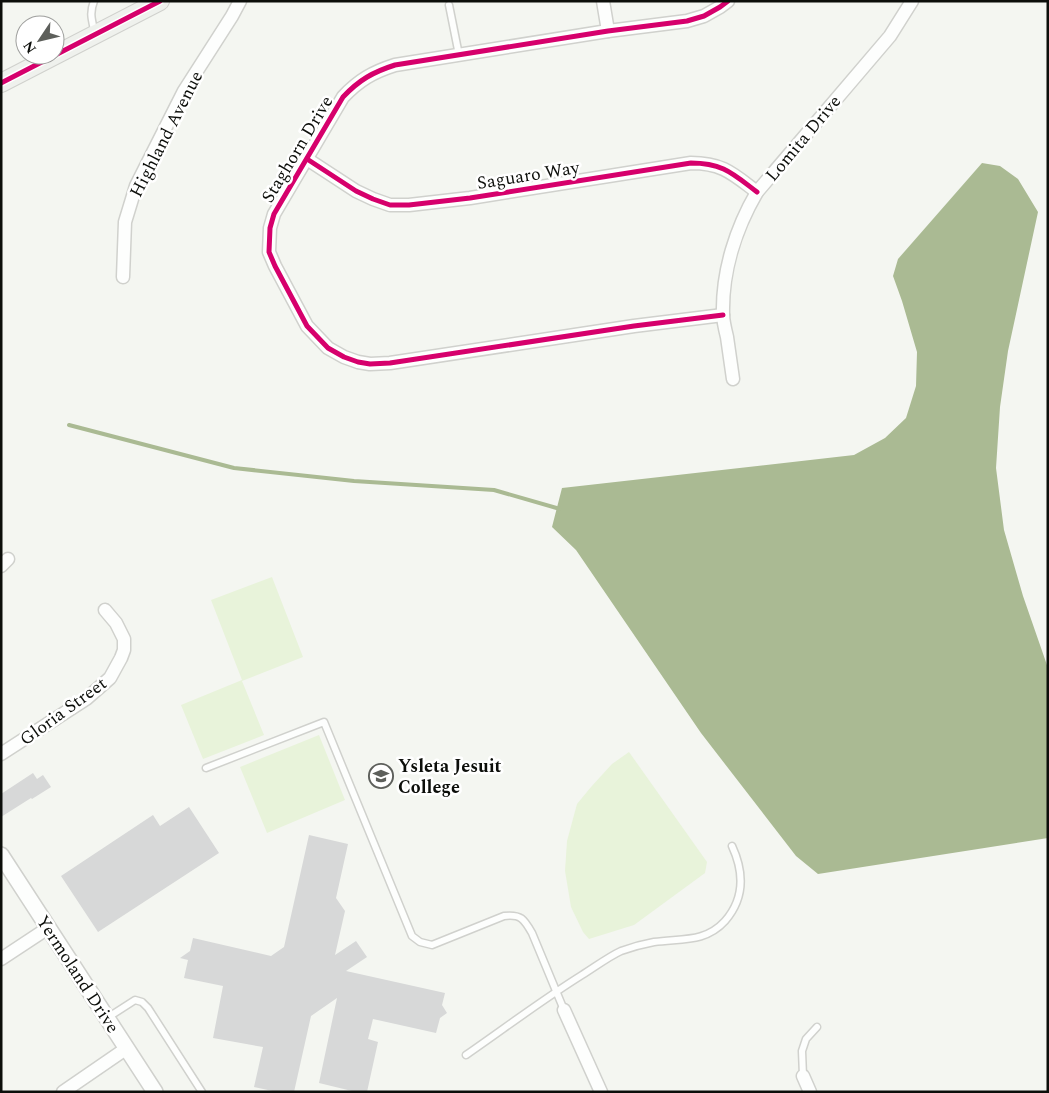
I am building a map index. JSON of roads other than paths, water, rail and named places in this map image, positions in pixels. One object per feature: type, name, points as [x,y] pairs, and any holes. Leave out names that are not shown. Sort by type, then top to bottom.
[{"type":"main road","points":[[1,83],[160,1]]},
{"type":"street","name":"Highland Avenue","points":[[123,277],[125,222],[136,186],[184,91],[240,1]]},
{"type":"street","points":[[603,1],[608,31]]},
{"type":"street","name":"Staghorn Drive","points":[[723,315],[634,326],[390,363],[370,364],[344,357],[328,348],[307,326],[269,252],[270,228],[274,214],[343,97],[369,75],[395,65],[608,31],[687,21],[704,16],[728,1]]},
{"type":"street","name":"Lomita Drive","points":[[733,379],[723,315],[724,294],[731,251],[750,203],[757,192],[890,36],[912,1]]},
{"type":"street","name":"Saguaro Way","points":[[307,159],[356,191],[390,204],[409,205],[470,198],[691,163],[705,163],[730,171],[757,192]]},
{"type":"street","name":"Gloria Street","points":[[1,754],[86,699],[110,678],[124,650],[124,639],[116,623],[105,610]]},
{"type":"street","name":"Yermoland Drive","points":[[1,855],[155,1092]]},
{"type":"street","points":[[1,959],[48,928]]},
{"type":"street","points":[[564,1010],[601,1092]]},
{"type":"street","points":[[63,1092],[127,1048]]},
{"type":"street","points":[[803,1076],[810,1092]]},
{"type":"lane","points":[[94,1],[90,16],[96,35]]},
{"type":"lane","points":[[449,5],[459,55]]},
{"type":"lane","points":[[206,768],[324,722],[412,936],[420,942],[432,945],[504,916],[520,917],[526,922],[532,933],[564,1010]]},
{"type":"lane","points":[[466,1055],[557,991],[617,953],[654,942],[692,939],[716,929],[733,908],[738,899],[740,889],[740,871],[732,846]]},
{"type":"lane","points":[[107,1018],[135,1000],[142,1002],[148,1008],[202,1092]]},
{"type":"lane","points":[[803,1076],[802,1051],[806,1039],[817,1027]]},
{"type":"waterway","points":[[69,425],[234,468],[354,481],[494,490],[560,509]]},
{"type":"place","name":"Ysleta Jesuit College","points":[[381,776]]}]
